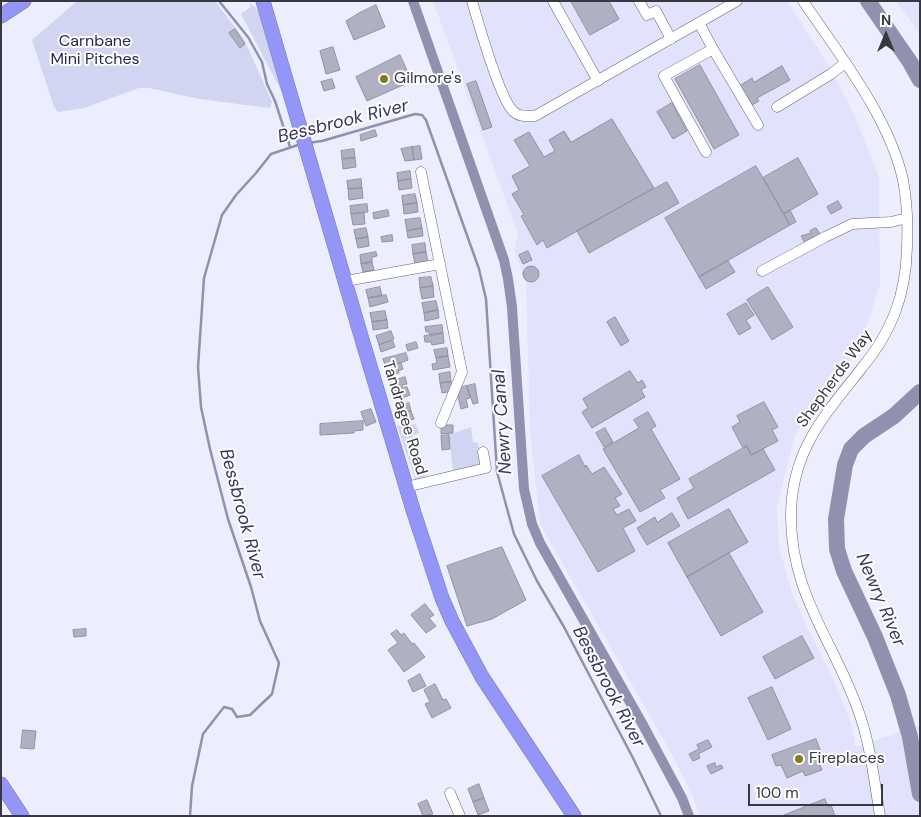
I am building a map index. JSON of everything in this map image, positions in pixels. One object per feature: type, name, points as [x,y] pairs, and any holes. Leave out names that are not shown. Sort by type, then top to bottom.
[{"type":"highway","points":[[1,16],[24,1]]},
{"type":"highway","name":"Tandragee Road","points":[[263,1],[406,487],[435,578],[455,628],[482,677],[574,816]]},
{"type":"highway","points":[[1,784],[22,816]]},
{"type":"street","points":[[472,1],[508,106],[518,115],[535,116],[737,1]]},
{"type":"street","points":[[553,1],[598,81]]},
{"type":"street","points":[[639,1],[647,15],[656,11],[671,39]]},
{"type":"street","name":"Shepherds Way","points":[[803,1],[876,113],[888,138],[903,181],[907,218],[906,275],[900,301],[891,325],[879,347],[823,416],[809,440],[799,464],[791,513],[795,561],[803,588],[813,615],[848,682],[863,722],[880,816]]},
{"type":"street","points":[[699,23],[758,125]]},
{"type":"street","points":[[706,152],[664,76],[714,49]]},
{"type":"street","points":[[777,107],[831,74],[844,63]]},
{"type":"street","points":[[421,172],[462,372],[441,423]]},
{"type":"street","points":[[762,271],[852,224],[891,222],[907,218]]},
{"type":"street","points":[[346,282],[440,264]]},
{"type":"street","points":[[406,487],[486,468],[483,452]]},
{"type":"street","points":[[450,793],[460,816]]},
{"type":"shaded area","points":[[433,1],[787,1],[832,71],[854,114],[879,177],[880,284],[864,334],[846,366],[813,405],[794,438],[777,507],[779,547],[792,593],[832,676],[850,720],[856,747],[920,725],[920,816],[700,816],[691,792],[670,751],[540,524],[530,431],[526,283],[514,250],[518,234]]},
{"type":"shaded area","points":[[896,1],[920,1],[920,34]]},
{"type":"green space","name":"Carnbane Mini Pitches","points":[[77,1],[215,1],[244,39],[272,102],[270,108],[199,99],[149,88],[139,88],[84,108],[58,112],[54,107],[32,40]]},
{"type":"green space","points":[[248,3],[254,6],[260,13],[288,104],[241,14],[251,7]]},
{"type":"green space","points":[[416,424],[419,433],[412,435],[426,478],[416,481],[397,426]]},
{"type":"green space","points":[[471,427],[473,442],[478,443],[481,463],[477,468],[453,472],[449,435]]},
{"type":"building","points":[[571,1],[609,1],[619,19],[590,35]]},
{"type":"building","points":[[376,5],[385,27],[354,40],[346,21]]},
{"type":"building","points":[[235,29],[245,44],[240,48],[229,33]]},
{"type":"building","points":[[333,47],[340,70],[326,74],[320,51]]},
{"type":"building","name":"Gilmore's","points":[[400,55],[412,81],[367,101],[356,77]]},
{"type":"building","points":[[700,65],[739,135],[714,149],[675,79]]},
{"type":"building","points":[[782,66],[790,80],[757,98],[759,101],[750,106],[739,86],[752,78],[754,82]]},
{"type":"building","points":[[332,79],[335,88],[324,91],[321,82]]},
{"type":"building","points":[[476,81],[492,127],[483,130],[467,84]]},
{"type":"building","points":[[672,103],[687,131],[673,139],[657,112]]},
{"type":"building","points":[[612,119],[654,188],[547,248],[543,240],[537,245],[521,216],[524,215],[512,194],[519,190],[512,176],[530,166],[514,140],[529,132],[544,157],[555,151],[549,140],[564,131],[571,142]]},
{"type":"building","points":[[375,130],[377,136],[361,141],[360,135]]},
{"type":"building","points":[[420,146],[422,159],[414,160],[412,147]]},
{"type":"building","points":[[412,147],[414,160],[405,161],[401,149]]},
{"type":"building","points":[[354,149],[355,158],[342,159],[341,151]]},
{"type":"building","points":[[355,158],[356,167],[343,169],[342,159]]},
{"type":"building","points":[[798,158],[818,194],[784,214],[763,178]]},
{"type":"building","points":[[756,166],[790,225],[699,277],[665,218]]},
{"type":"building","points":[[410,171],[411,179],[398,181],[397,173]]},
{"type":"building","points":[[361,179],[362,188],[348,189],[347,181]]},
{"type":"building","points":[[411,179],[412,188],[399,190],[398,181]]},
{"type":"building","points":[[667,182],[679,203],[589,253],[577,231]]},
{"type":"building","points":[[362,188],[363,198],[349,200],[348,189]]},
{"type":"building","points":[[415,194],[417,203],[403,205],[402,196]]},
{"type":"building","points":[[838,201],[842,208],[831,214],[827,207]]},
{"type":"building","points":[[417,203],[418,212],[404,214],[403,205]]},
{"type":"building","points":[[367,204],[368,212],[351,214],[350,206]]},
{"type":"building","points":[[388,210],[389,216],[374,219],[373,213]]},
{"type":"building","points":[[790,210],[796,222],[790,225],[784,214]]},
{"type":"building","points":[[364,213],[365,224],[353,225],[351,214]]},
{"type":"building","points":[[420,218],[422,228],[407,231],[405,220]]},
{"type":"building","points":[[366,228],[368,237],[356,239],[354,230]]},
{"type":"building","points":[[422,228],[423,236],[408,238],[407,231]]},
{"type":"building","points":[[816,228],[820,234],[813,238],[813,236],[805,243],[801,236],[811,233],[810,231]]},
{"type":"building","points":[[392,235],[393,241],[382,242],[381,237]]},
{"type":"building","points":[[368,237],[369,246],[358,248],[356,239]]},
{"type":"building","points":[[425,243],[426,252],[413,254],[412,245]]},
{"type":"building","points":[[528,251],[532,260],[523,264],[519,255]]},
{"type":"building","points":[[376,252],[377,256],[372,257],[372,262],[361,264],[360,255]]},
{"type":"building","points":[[426,252],[428,262],[415,264],[413,254]]},
{"type":"building","points":[[728,261],[735,272],[706,289],[699,277]]},
{"type":"building","points":[[372,262],[374,270],[363,272],[361,264]]},
{"type":"building","points":[[528,266],[534,266],[539,271],[537,280],[528,282],[523,277],[523,271]]},
{"type":"building","points":[[431,277],[433,286],[420,288],[419,278]]},
{"type":"building","points":[[433,286],[434,297],[422,299],[420,288]]},
{"type":"building","points":[[380,287],[382,296],[368,298],[366,290]]},
{"type":"building","points":[[768,287],[793,327],[772,340],[747,300]]},
{"type":"building","points":[[386,295],[388,302],[370,307],[368,298]]},
{"type":"building","points":[[436,301],[438,310],[424,313],[422,303]]},
{"type":"building","points":[[746,303],[754,315],[746,320],[751,328],[739,335],[727,314]]},
{"type":"building","points":[[438,310],[439,318],[425,321],[424,313]]},
{"type":"building","points":[[385,311],[387,320],[372,322],[370,313]]},
{"type":"building","points":[[615,317],[629,341],[621,346],[607,322]]},
{"type":"building","points":[[387,320],[388,328],[373,330],[372,322]]},
{"type":"building","points":[[442,325],[443,333],[430,336],[429,332],[426,332],[425,327]]},
{"type":"building","points":[[391,331],[394,339],[379,345],[376,336]]},
{"type":"building","points":[[443,333],[444,343],[432,345],[431,342],[425,342],[424,336]]},
{"type":"building","points":[[393,341],[395,347],[381,352],[379,345]]},
{"type":"building","points":[[416,342],[418,348],[408,351],[406,345]]},
{"type":"building","points":[[447,348],[448,356],[436,358],[434,350]]},
{"type":"building","points":[[406,353],[408,360],[386,368],[383,359]]},
{"type":"building","points":[[448,356],[450,367],[433,370],[432,364],[437,363],[436,358]]},
{"type":"building","points":[[401,363],[403,369],[398,371],[399,373],[389,376],[386,368]]},
{"type":"building","points":[[630,371],[638,383],[642,380],[646,387],[641,390],[645,397],[592,428],[582,412],[588,408],[583,399]]},
{"type":"building","points":[[450,372],[451,382],[440,383],[439,374]]},
{"type":"building","points":[[405,377],[407,384],[402,385],[403,388],[393,392],[390,382]]},
{"type":"building","points":[[451,382],[453,391],[442,393],[440,383]]},
{"type":"building","points":[[475,384],[478,403],[473,404],[467,386]]},
{"type":"building","points":[[467,386],[470,398],[466,399],[468,407],[461,409],[456,388]]},
{"type":"building","points":[[407,387],[410,395],[396,400],[393,392]]},
{"type":"building","points":[[764,402],[778,427],[772,430],[778,441],[751,455],[747,446],[743,448],[732,427],[740,422],[737,416]]},
{"type":"building","points":[[409,403],[411,411],[401,414],[398,406]]},
{"type":"building","points":[[371,409],[376,422],[366,426],[361,412]]},
{"type":"building","points":[[411,411],[414,419],[404,422],[401,414]]},
{"type":"building","points":[[648,412],[656,426],[651,429],[680,479],[660,490],[665,498],[640,512],[603,449],[639,428],[634,420]]},
{"type":"building","points":[[363,421],[363,430],[354,431],[354,433],[320,435],[320,424]]},
{"type":"building","points":[[443,425],[453,425],[453,433],[441,434]]},
{"type":"building","points":[[605,428],[613,442],[604,447],[596,433]]},
{"type":"building","points":[[449,435],[450,449],[442,450],[441,436]]},
{"type":"building","points":[[747,446],[751,455],[763,449],[775,470],[688,519],[677,498],[694,488],[689,479]]},
{"type":"building","points":[[579,455],[585,467],[586,465],[592,474],[604,467],[622,494],[615,498],[620,506],[613,509],[617,515],[629,509],[636,521],[623,528],[635,551],[598,572],[542,476]]},
{"type":"building","points":[[729,509],[748,542],[687,577],[668,543]]},
{"type":"building","points":[[672,513],[680,526],[647,545],[637,528],[655,517],[657,522]]},
{"type":"building","points":[[502,547],[526,600],[492,619],[467,626],[447,566]]},
{"type":"building","points":[[729,553],[763,612],[721,636],[687,577]]},
{"type":"building","points":[[425,604],[434,615],[429,618],[436,626],[426,633],[411,615]]},
{"type":"building","points":[[86,629],[86,636],[74,637],[73,630]]},
{"type":"building","points":[[397,630],[401,635],[404,633],[425,657],[404,672],[388,650],[398,643],[391,634]]},
{"type":"building","points":[[802,636],[814,658],[775,679],[763,657]]},
{"type":"building","points":[[420,674],[426,686],[413,692],[408,681]]},
{"type":"building","points":[[435,684],[443,700],[446,699],[451,708],[432,718],[425,704],[430,702],[424,690]]},
{"type":"building","points":[[772,687],[791,729],[768,740],[748,698]]},
{"type":"building","points":[[23,730],[36,731],[34,749],[21,748]]},
{"type":"building","name":"Fireplaces","points":[[816,739],[825,763],[820,765],[822,770],[805,776],[803,771],[787,778],[781,765],[776,766],[772,755]]},
{"type":"building","points":[[708,740],[712,747],[698,754],[700,758],[693,761],[689,754],[699,749],[697,745]]},
{"type":"building","points":[[715,763],[716,767],[721,765],[723,768],[711,774],[707,766]]},
{"type":"building","points":[[479,784],[484,798],[473,802],[468,789]]},
{"type":"building","points":[[484,798],[489,811],[478,815],[473,802]]},
{"type":"building","points":[[825,799],[828,807],[831,805],[835,816],[782,816]]},
{"type":"building","points":[[427,800],[433,814],[423,816],[418,804]]},
{"type":"waterway","points":[[219,1],[248,37],[262,62],[267,84],[275,101],[290,147]]},
{"type":"waterway","name":"Newry Canal","points":[[413,1],[504,260],[512,307],[524,489],[532,524],[540,543],[643,725],[682,798],[689,816]]},
{"type":"waterway","name":"Newry River","points":[[868,1],[910,62],[920,80]]},
{"type":"waterway","name":"Bessbrook River","points":[[308,143],[322,141],[415,114],[422,115],[426,120],[479,269],[486,299],[497,472],[514,534],[537,581],[564,627],[633,758],[661,816]]},
{"type":"waterway","name":"Bessbrook River","points":[[190,816],[192,786],[203,734],[224,707],[232,709],[237,717],[250,715],[272,694],[279,663],[260,621],[251,587],[228,519],[201,407],[198,367],[204,278],[222,215],[236,195],[271,154],[301,144]]},
{"type":"waterway","name":"Newry River","points":[[920,392],[894,416],[864,436],[851,449],[845,465],[836,519],[837,549],[844,571],[875,637],[898,695],[910,737],[920,794]]},
{"type":"place","name":"Gilmore's","points":[[384,79]]},
{"type":"place","name":"Fireplaces","points":[[799,759]]}]
